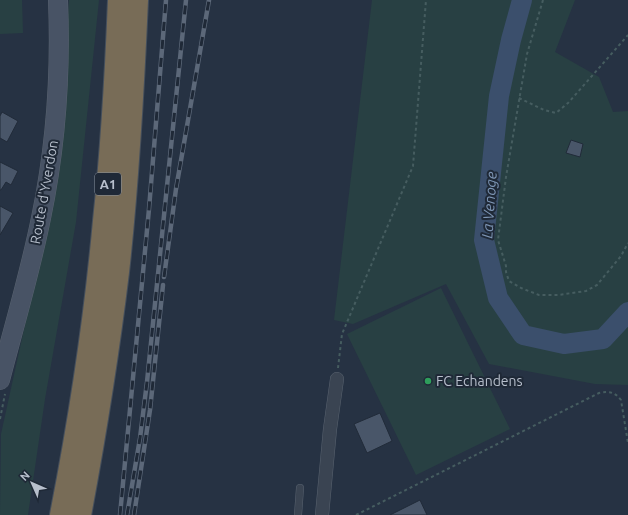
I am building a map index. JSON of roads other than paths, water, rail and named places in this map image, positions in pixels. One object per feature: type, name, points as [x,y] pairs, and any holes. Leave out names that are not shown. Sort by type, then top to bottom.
[{"type":"highway","name":"A1","points":[[61,515],[87,367],[101,255],[112,122],[119,0]]},
{"type":"highway","name":"A1","points":[[80,515],[105,370],[118,266],[132,112],[137,0]]},
{"type":"main road","name":"Route d'Yverdon","points":[[0,380],[33,252],[48,178],[58,89],[58,0]]},
{"type":"street","points":[[322,515],[330,429],[337,379]]},
{"type":"lane","points":[[298,515],[300,488]]},
{"type":"waterway","name":"La Venoge","points":[[522,0],[511,40],[499,96],[484,240],[498,298],[523,335],[564,344],[603,339],[628,312]]},
{"type":"railway","points":[[120,515],[149,209],[166,0]]},
{"type":"railway","points":[[127,515],[140,438],[147,382],[186,0]]},
{"type":"railway","points":[[164,277],[176,189],[209,0]]},
{"type":"railway","points":[[134,515],[150,410],[163,285]]},
{"type":"place","name":"FC Echandens","points":[[428,381]]}]
